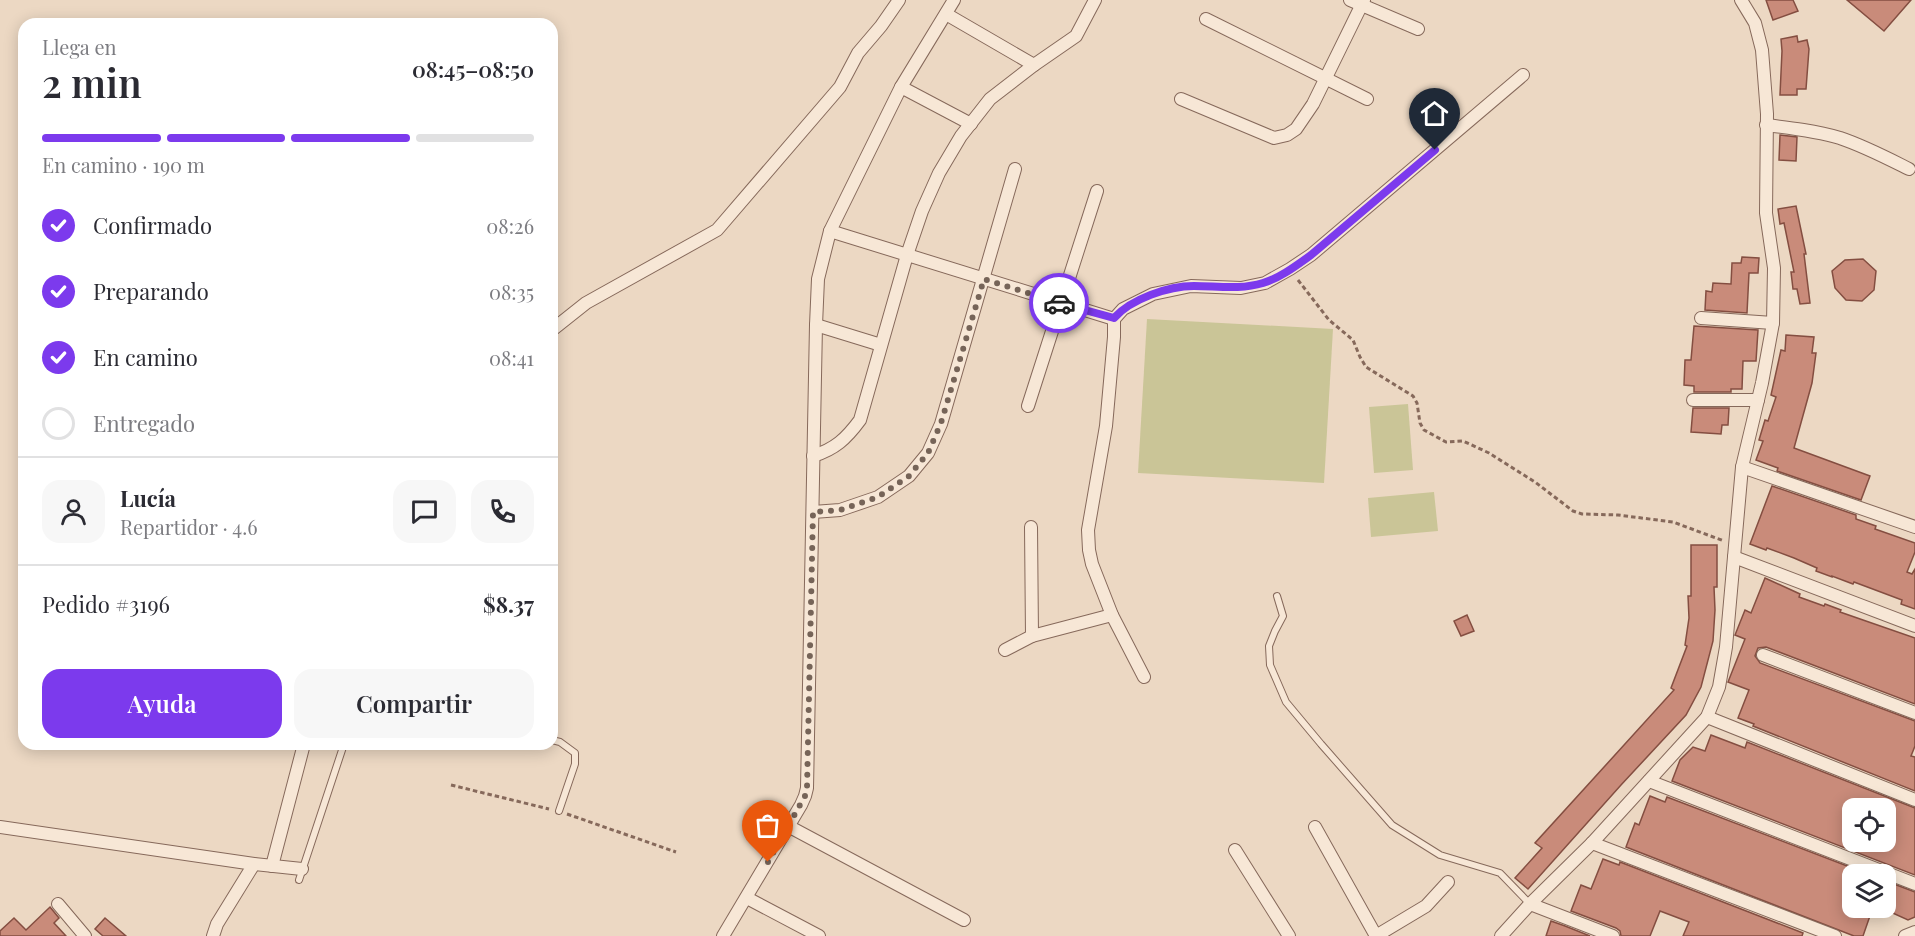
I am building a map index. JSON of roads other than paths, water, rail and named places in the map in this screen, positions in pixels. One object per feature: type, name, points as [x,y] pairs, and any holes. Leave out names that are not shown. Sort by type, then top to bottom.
[{"type":"street","points":[[558,325],[586,303],[717,230],[840,87],[858,53],[882,27],[899,0]]},
{"type":"street","points":[[723,936],[788,826],[807,788],[818,279],[830,231],[901,87],[954,0]]},
{"type":"street","points":[[813,456],[826,452],[847,438],[860,420],[907,255],[922,211],[939,173],[961,136],[990,99],[1076,36],[1093,0]]},
{"type":"street","points":[[1501,936],[1592,843],[1707,717],[1719,687],[1726,647],[1742,467],[1773,323],[1774,268],[1766,213],[1766,93],[1762,50],[1755,23],[1741,0]]},
{"type":"street","points":[[1181,99],[1274,138],[1287,135],[1296,129],[1312,104],[1359,2],[1418,29]]},
{"type":"street","points":[[946,14],[1034,65]]},
{"type":"street","points":[[1206,19],[1367,99]]},
{"type":"street","points":[[1144,677],[1112,615],[1092,564],[1089,550],[1088,530],[1106,426],[1114,318],[1123,309],[1153,294],[1191,286],[1241,288],[1265,283],[1290,269],[1311,255],[1523,75]]},
{"type":"street","points":[[901,87],[971,124]]},
{"type":"street","points":[[1766,125],[1798,128],[1841,138],[1874,151],[1909,169]]},
{"type":"street","points":[[813,512],[840,510],[878,497],[909,476],[928,453],[941,423],[1015,170]]},
{"type":"street","points":[[1028,406],[1097,191]]},
{"type":"street","points":[[830,231],[1114,318]]},
{"type":"street","points":[[1701,318],[1773,323]]},
{"type":"street","points":[[816,326],[881,345]]},
{"type":"street","points":[[1693,400],[1758,400]]},
{"type":"street","points":[[1742,467],[1915,527]]},
{"type":"street","points":[[1031,527],[1032,636]]},
{"type":"street","points":[[1734,551],[1915,626]]},
{"type":"street","points":[[1005,650],[1032,636],[1112,615]]},
{"type":"street","points":[[1763,655],[1915,713]]},
{"type":"street","points":[[1707,717],[1915,800]]},
{"type":"street","points":[[272,866],[302,750]]},
{"type":"street","points":[[1649,781],[1915,884]]},
{"type":"street","points":[[788,826],[964,920]]},
{"type":"street","points":[[0,827],[272,866],[301,875]]},
{"type":"street","points":[[1315,827],[1376,936],[1426,906],[1448,882]]},
{"type":"street","points":[[1592,843],[1835,936]]},
{"type":"street","points":[[1235,850],[1289,936]]},
{"type":"street","points":[[213,936],[217,924],[254,864]]},
{"type":"street","points":[[747,898],[819,936]]},
{"type":"street","points":[[58,904],[85,936]]},
{"type":"street","points":[[1530,904],[1613,936]]},
{"type":"street","points":[[1905,936],[1915,932]]},
{"type":"lane","points":[[1277,596],[1284,616],[1269,646],[1270,665],[1286,702],[1392,825],[1440,855],[1500,873],[1530,904]]},
{"type":"lane","points":[[558,742],[575,753],[575,764],[559,811]]},
{"type":"lane","points":[[301,875],[342,750]]}]
